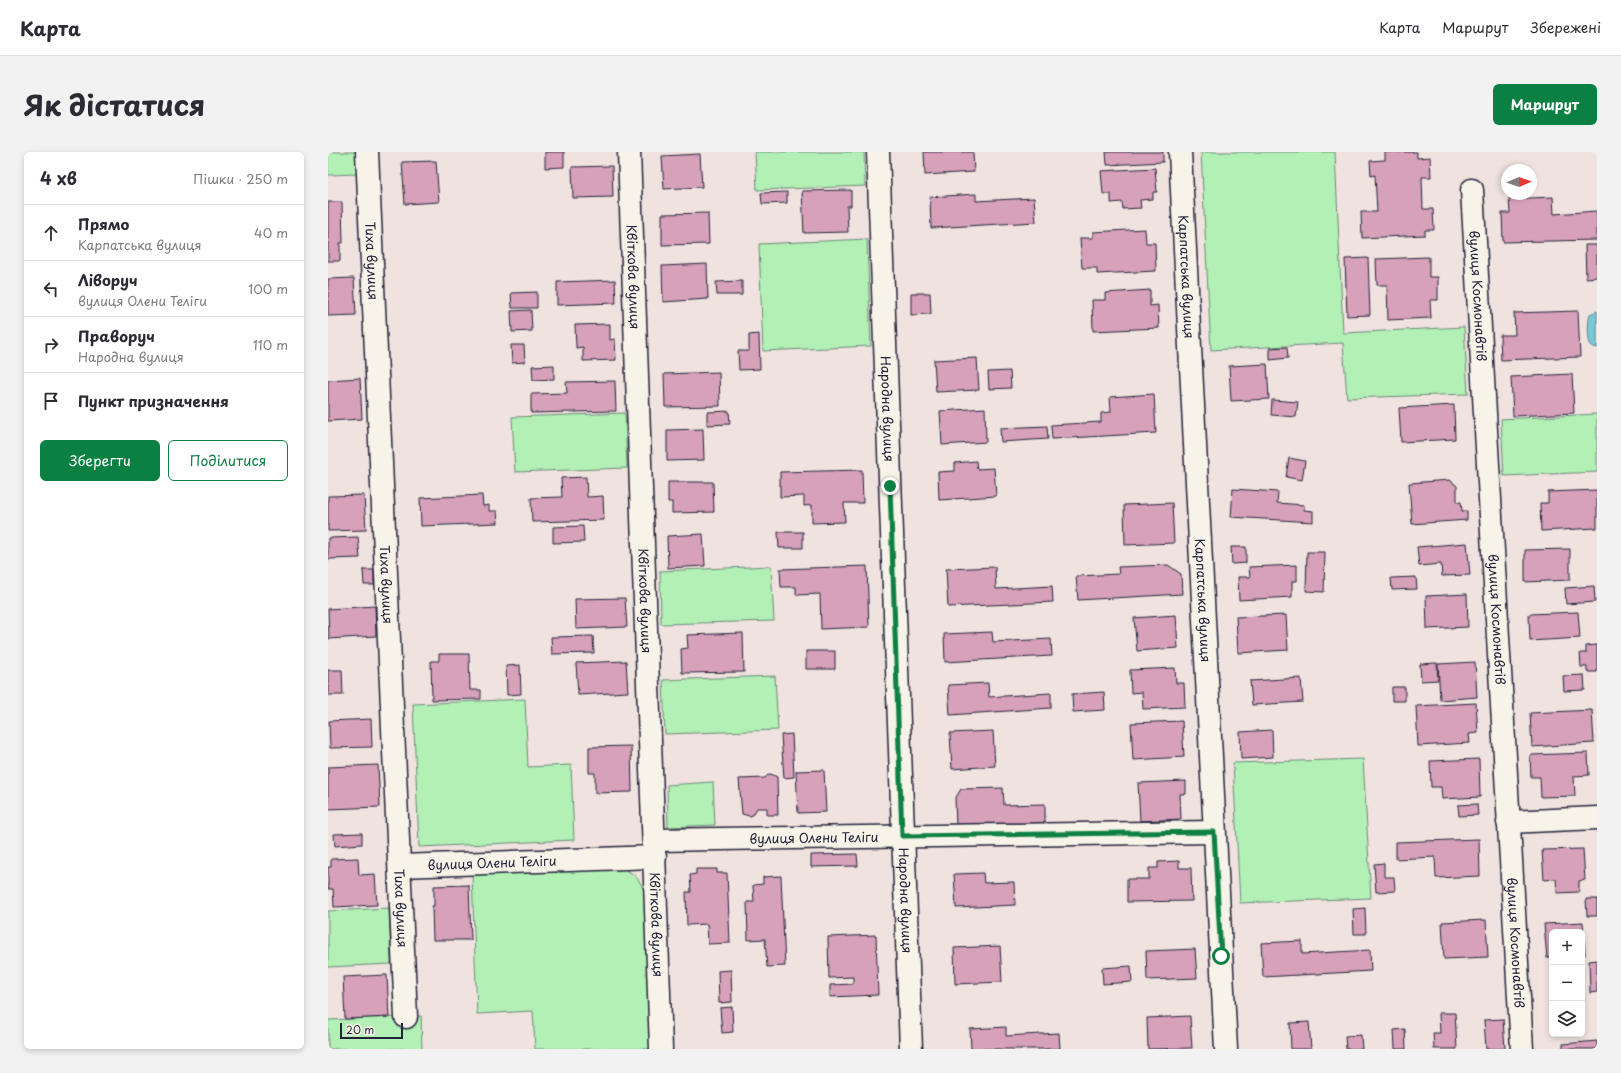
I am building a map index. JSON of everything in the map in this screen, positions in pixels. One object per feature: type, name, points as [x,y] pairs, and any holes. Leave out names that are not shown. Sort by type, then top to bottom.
[{"type":"street","name":"Тиха вулиця","points":[[367,152],[406,1017]]},
{"type":"street","name":"Квіткова вулиця","points":[[629,152],[661,1049]]},
{"type":"street","name":"Народна вулиця","points":[[878,152],[911,1049]]},
{"type":"street","name":"Карпатська вулиця","points":[[1180,152],[1226,1049]]},
{"type":"street","name":"вулиця Космонавтів","points":[[1472,190],[1522,1049]]},
{"type":"street","points":[[1508,822],[1597,818]]},
{"type":"street","name":"вулиця Олени Теліги","points":[[400,866],[655,848],[902,836],[1214,832]]},
{"type":"green space","points":[[328,152],[357,152],[358,174],[328,175]]},
{"type":"green space","points":[[755,152],[864,152],[865,186],[757,190]]},
{"type":"green space","points":[[1201,152],[1335,152],[1343,333],[1464,327],[1468,394],[1347,398],[1343,343],[1211,350]]},
{"type":"green space","points":[[867,239],[871,346],[763,351],[759,244]]},
{"type":"green space","points":[[625,413],[627,468],[515,472],[512,417]]},
{"type":"green space","points":[[1597,414],[1597,472],[1504,476],[1501,419]]},
{"type":"green space","points":[[771,566],[774,621],[661,624],[660,571]]},
{"type":"green space","points":[[775,676],[778,730],[665,734],[663,680]]},
{"type":"green space","points":[[525,699],[528,767],[571,765],[574,840],[419,847],[413,704]]},
{"type":"green space","points":[[1363,759],[1371,898],[1240,903],[1233,763]]},
{"type":"green space","points":[[713,782],[715,825],[668,827],[667,785]]},
{"type":"green space","points":[[621,868],[636,876],[644,891],[650,1049],[535,1049],[533,1011],[477,1014],[472,875]]},
{"type":"green space","points":[[389,908],[391,964],[328,967],[328,911]]},
{"type":"green space","points":[[421,1016],[422,1049],[328,1049],[328,1020]]},
{"type":"water","points":[[1597,311],[1597,348],[1592,346],[1590,343],[1588,330],[1590,314]]},
{"type":"building","points":[[545,152],[564,152],[564,167],[545,168]]},
{"type":"building","points":[[924,152],[973,152],[974,172],[925,175]]},
{"type":"building","points":[[1106,152],[1163,152],[1163,162],[1107,165]]},
{"type":"building","points":[[1385,152],[1417,152],[1417,158],[1430,157],[1431,177],[1422,177],[1423,209],[1433,209],[1434,230],[1425,230],[1425,235],[1362,238],[1361,212],[1377,212],[1375,175],[1371,176],[1370,161],[1385,160]]},
{"type":"building","points":[[700,154],[702,187],[664,189],[662,156]]},
{"type":"building","points":[[436,161],[439,202],[405,204],[402,162]]},
{"type":"building","points":[[612,166],[613,197],[573,198],[572,167]]},
{"type":"building","points":[[1155,168],[1157,192],[1153,192],[1153,199],[1140,200],[1141,208],[1123,209],[1122,202],[1111,203],[1111,194],[1103,194],[1101,171]]},
{"type":"building","points":[[851,190],[851,206],[847,206],[848,232],[804,233],[802,191]]},
{"type":"building","points":[[787,192],[787,203],[762,204],[761,193]]},
{"type":"building","points":[[976,194],[976,201],[1034,198],[1036,222],[931,228],[930,197]]},
{"type":"building","points":[[1553,197],[1554,214],[1597,211],[1597,240],[1503,242],[1502,213],[1510,213],[1509,200],[1537,200],[1537,198]]},
{"type":"building","points":[[328,202],[342,202],[343,243],[340,243],[340,261],[328,261]]},
{"type":"building","points":[[708,213],[709,244],[662,245],[662,214]]},
{"type":"building","points":[[1145,229],[1146,243],[1155,243],[1156,271],[1097,274],[1097,268],[1082,268],[1080,238],[1093,238],[1093,232]]},
{"type":"building","points":[[1585,245],[1597,245],[1597,277],[1586,278]]},
{"type":"building","points":[[1429,257],[1429,277],[1438,277],[1438,300],[1430,300],[1431,318],[1388,320],[1387,285],[1377,285],[1376,259]]},
{"type":"building","points":[[1368,258],[1370,315],[1347,316],[1345,259]]},
{"type":"building","points":[[707,264],[708,299],[663,302],[662,266]]},
{"type":"building","points":[[354,278],[356,315],[328,316],[328,279]]},
{"type":"building","points":[[615,280],[616,303],[557,305],[557,282]]},
{"type":"building","points":[[742,281],[742,295],[717,295],[716,282]]},
{"type":"building","points":[[1150,290],[1150,306],[1158,305],[1159,328],[1093,331],[1092,300],[1105,300],[1105,293]]},
{"type":"building","points":[[537,292],[537,308],[512,308],[511,293]]},
{"type":"building","points":[[911,293],[930,293],[931,314],[911,315]]},
{"type":"building","points":[[531,310],[532,331],[512,332],[511,311]]},
{"type":"building","points":[[1578,311],[1580,357],[1501,360],[1500,335],[1515,335],[1514,313]]},
{"type":"building","points":[[610,324],[610,340],[615,339],[616,360],[583,361],[583,347],[576,348],[575,325]]},
{"type":"building","points":[[759,334],[760,369],[739,370],[738,351],[749,351],[749,335]]},
{"type":"building","points":[[511,345],[524,345],[525,362],[512,363]]},
{"type":"building","points":[[1287,347],[1288,358],[1270,360],[1270,348]]},
{"type":"building","points":[[977,358],[979,390],[936,392],[934,360]]},
{"type":"building","points":[[1267,364],[1269,399],[1231,401],[1229,366]]},
{"type":"building","points":[[554,365],[554,379],[533,380],[532,366]]},
{"type":"building","points":[[1010,371],[1011,388],[989,389],[988,372]]},
{"type":"building","points":[[719,372],[720,406],[665,407],[664,374]]},
{"type":"building","points":[[1572,374],[1574,413],[1513,416],[1511,377]]},
{"type":"building","points":[[360,378],[362,419],[328,421],[328,380]]},
{"type":"building","points":[[615,381],[616,411],[531,413],[531,394],[567,393],[566,382]]},
{"type":"building","points":[[1154,394],[1156,433],[1052,439],[1051,425],[1101,422],[1101,413],[1111,412],[1110,397]]},
{"type":"building","points":[[1272,400],[1298,402],[1296,417],[1271,415]]},
{"type":"building","points":[[1454,405],[1455,439],[1401,442],[1399,408]]},
{"type":"building","points":[[985,408],[986,442],[942,445],[940,411]]},
{"type":"building","points":[[729,411],[730,424],[707,425],[707,412]]},
{"type":"building","points":[[1047,426],[1048,439],[1001,442],[1000,428]]},
{"type":"building","points":[[703,429],[704,460],[667,461],[667,430]]},
{"type":"building","points":[[1289,458],[1305,461],[1302,480],[1286,477]]},
{"type":"building","points":[[976,461],[977,469],[994,468],[996,496],[939,500],[938,472],[955,471],[955,463]]},
{"type":"building","points":[[862,470],[863,503],[844,503],[845,522],[812,523],[812,505],[804,506],[804,496],[780,497],[780,472]]},
{"type":"building","points":[[586,477],[587,497],[603,496],[604,520],[532,522],[531,498],[562,497],[561,478]]},
{"type":"building","points":[[1450,480],[1457,486],[1457,502],[1461,502],[1462,511],[1467,511],[1467,520],[1412,524],[1409,483]]},
{"type":"building","points":[[668,482],[713,482],[714,512],[672,513],[672,502],[668,502]]},
{"type":"building","points":[[1233,489],[1278,492],[1277,503],[1304,505],[1304,510],[1313,511],[1313,522],[1231,517]]},
{"type":"building","points":[[1597,490],[1597,528],[1541,531],[1540,503],[1548,503],[1548,492]]},
{"type":"building","points":[[364,495],[366,530],[328,531],[328,496]]},
{"type":"building","points":[[482,495],[483,506],[489,505],[489,511],[497,511],[498,523],[421,526],[420,498]]},
{"type":"building","points":[[1172,503],[1174,543],[1125,545],[1124,505]]},
{"type":"building","points":[[583,526],[584,542],[553,543],[553,527]]},
{"type":"building","points":[[778,532],[803,532],[803,548],[779,548]]},
{"type":"building","points":[[703,534],[705,566],[668,568],[667,536]]},
{"type":"building","points":[[358,537],[360,558],[328,559],[328,538]]},
{"type":"building","points":[[1467,543],[1470,575],[1442,576],[1441,564],[1419,566],[1417,547]]},
{"type":"building","points":[[1231,547],[1246,547],[1246,563],[1232,564]]},
{"type":"building","points":[[1570,549],[1570,580],[1525,582],[1525,550]]},
{"type":"building","points":[[1307,552],[1325,552],[1324,592],[1306,591]]},
{"type":"building","points":[[1168,565],[1181,574],[1182,594],[1078,600],[1076,576],[1119,574],[1118,567]]},
{"type":"building","points":[[1297,565],[1297,581],[1292,581],[1292,597],[1239,600],[1238,577],[1250,577],[1249,567]]},
{"type":"building","points":[[867,566],[869,627],[821,629],[820,594],[796,595],[796,587],[781,587],[780,569]]},
{"type":"building","points":[[995,567],[996,589],[1052,586],[1053,602],[948,607],[946,569]]},
{"type":"building","points":[[363,570],[374,570],[374,585],[364,585]]},
{"type":"building","points":[[1416,577],[1417,589],[1392,590],[1391,578]]},
{"type":"building","points":[[1594,586],[1595,602],[1566,604],[1565,588]]},
{"type":"building","points":[[1467,594],[1468,627],[1427,629],[1426,596]]},
{"type":"building","points":[[625,598],[627,627],[576,629],[575,599]]},
{"type":"building","points":[[375,606],[376,636],[329,639],[328,609]]},
{"type":"building","points":[[1578,612],[1580,638],[1530,641],[1529,614]]},
{"type":"building","points":[[1176,615],[1178,648],[1137,651],[1134,618]]},
{"type":"building","points":[[1286,615],[1288,650],[1238,653],[1236,617]]},
{"type":"building","points":[[992,632],[993,642],[1051,639],[1052,656],[945,662],[944,634]]},
{"type":"building","points":[[743,633],[744,672],[682,673],[681,649],[688,648],[687,635]]},
{"type":"building","points":[[593,636],[594,653],[552,654],[551,637]]},
{"type":"building","points":[[1597,645],[1597,672],[1587,672],[1587,667],[1581,667],[1580,653],[1586,653],[1586,646]]},
{"type":"building","points":[[806,651],[835,651],[835,669],[806,669]]},
{"type":"building","points":[[439,654],[469,654],[470,690],[481,690],[481,699],[432,700],[431,661],[439,661]]},
{"type":"building","points":[[626,661],[628,692],[578,695],[576,663]]},
{"type":"building","points":[[1475,662],[1477,697],[1440,700],[1438,664]]},
{"type":"building","points":[[1437,663],[1438,680],[1421,681],[1420,664]]},
{"type":"building","points":[[520,665],[521,694],[507,695],[506,666]]},
{"type":"building","points":[[1175,668],[1176,683],[1184,683],[1185,707],[1143,709],[1142,692],[1131,693],[1130,670]]},
{"type":"building","points":[[328,670],[342,670],[343,695],[328,695]]},
{"type":"building","points":[[1584,675],[1585,690],[1564,691],[1563,676]]},
{"type":"building","points":[[1301,678],[1303,702],[1252,705],[1250,681]]},
{"type":"building","points":[[988,683],[989,697],[1051,693],[1051,708],[950,715],[948,685]]},
{"type":"building","points":[[1392,687],[1405,687],[1405,701],[1392,701]]},
{"type":"building","points":[[1104,692],[1105,710],[1073,712],[1072,694]]},
{"type":"building","points":[[1476,703],[1478,733],[1469,734],[1470,743],[1418,746],[1416,706]]},
{"type":"building","points":[[1592,710],[1594,743],[1532,747],[1530,713]]},
{"type":"building","points":[[371,719],[372,747],[330,748],[329,721]]},
{"type":"building","points":[[1182,721],[1184,757],[1133,760],[1131,723]]},
{"type":"building","points":[[1272,730],[1273,757],[1241,759],[1240,732]]},
{"type":"building","points":[[993,731],[995,766],[952,769],[950,733]]},
{"type":"building","points":[[792,734],[794,777],[784,778],[781,735]]},
{"type":"building","points":[[631,746],[632,792],[595,793],[595,773],[589,773],[589,747]]},
{"type":"building","points":[[1588,753],[1589,775],[1574,776],[1575,796],[1541,797],[1540,777],[1531,777],[1530,755]]},
{"type":"building","points":[[1479,759],[1480,797],[1442,799],[1441,787],[1431,787],[1430,761]]},
{"type":"building","points":[[378,765],[380,807],[328,809],[328,767]]},
{"type":"building","points":[[824,770],[826,812],[798,813],[796,771]]},
{"type":"building","points":[[771,774],[777,777],[778,815],[767,815],[767,808],[757,808],[753,815],[749,816],[742,814],[739,779],[765,778]]},
{"type":"building","points":[[1186,781],[1186,794],[1180,794],[1181,819],[1140,821],[1138,783]]},
{"type":"building","points":[[1003,788],[1004,805],[1045,804],[1045,824],[956,826],[955,799],[961,789]]},
{"type":"building","points":[[1477,804],[1478,815],[1459,816],[1458,805]]},
{"type":"building","points":[[362,833],[362,844],[335,846],[334,834]]},
{"type":"building","points":[[1479,839],[1480,876],[1436,878],[1435,857],[1396,859],[1396,842]]},
{"type":"building","points":[[1583,849],[1585,880],[1579,881],[1579,892],[1557,893],[1556,879],[1544,880],[1542,850]]},
{"type":"building","points":[[857,854],[858,866],[811,867],[811,855]]},
{"type":"building","points":[[358,858],[359,875],[375,874],[377,905],[334,907],[333,889],[328,889],[328,867],[331,867],[331,859]]},
{"type":"building","points":[[1179,861],[1179,868],[1191,868],[1192,901],[1127,902],[1127,879],[1149,879],[1149,868],[1158,868],[1158,862]]},
{"type":"building","points":[[1384,863],[1384,877],[1394,877],[1395,891],[1376,892],[1374,864]]},
{"type":"building","points":[[696,869],[717,869],[717,873],[727,873],[730,943],[708,944],[707,924],[687,925],[686,892],[691,892],[690,875],[696,874]]},
{"type":"building","points":[[983,873],[984,883],[1014,882],[1015,905],[956,908],[954,874]]},
{"type":"building","points":[[781,876],[785,966],[767,967],[765,939],[748,940],[747,902],[754,902],[753,885],[763,884],[763,877]]},
{"type":"building","points":[[469,885],[471,940],[433,940],[432,906],[434,906],[434,886]]},
{"type":"building","points":[[1586,899],[1597,899],[1597,916],[1587,916]]},
{"type":"building","points":[[1365,908],[1366,934],[1354,934],[1353,909]]},
{"type":"building","points":[[1486,920],[1488,957],[1444,959],[1442,922]]},
{"type":"building","points":[[1583,922],[1583,929],[1549,929],[1549,958],[1547,958],[1544,924]]},
{"type":"building","points":[[876,935],[878,995],[830,997],[830,985],[853,984],[853,977],[829,978],[828,937]]},
{"type":"building","points":[[1302,941],[1302,954],[1370,950],[1371,971],[1263,977],[1261,943]]},
{"type":"building","points":[[1000,946],[1002,982],[955,984],[954,948]]},
{"type":"building","points":[[1195,949],[1197,978],[1147,980],[1146,951]]},
{"type":"building","points":[[1597,960],[1597,992],[1590,993],[1589,961]]},
{"type":"building","points":[[1131,966],[1132,982],[1103,984],[1102,968]]},
{"type":"building","points":[[731,970],[732,1002],[719,1003],[718,971]]},
{"type":"building","points":[[387,975],[389,1017],[345,1019],[343,977]]},
{"type":"building","points":[[732,1007],[733,1032],[722,1033],[720,1008]]},
{"type":"building","points":[[1439,1013],[1455,1013],[1457,1049],[1434,1049],[1433,1033],[1440,1033]]},
{"type":"building","points":[[1190,1016],[1192,1048],[1148,1049],[1147,1018]]},
{"type":"building","points":[[1503,1019],[1505,1049],[1486,1049],[1484,1020]]},
{"type":"building","points":[[1309,1022],[1311,1049],[1291,1049],[1290,1023]]},
{"type":"building","points":[[1006,1027],[1006,1036],[1059,1033],[1060,1049],[971,1049],[970,1029]]},
{"type":"building","points":[[1405,1029],[1406,1049],[1395,1049],[1394,1030]]},
{"type":"building","points":[[1361,1035],[1362,1049],[1346,1049],[1345,1036]]},
{"type":"building","points":[[1597,1041],[1597,1049],[1563,1049],[1563,1044]]},
{"type":"route","points":[[890,486],[902,836],[1214,832],[1221,956]]}]
